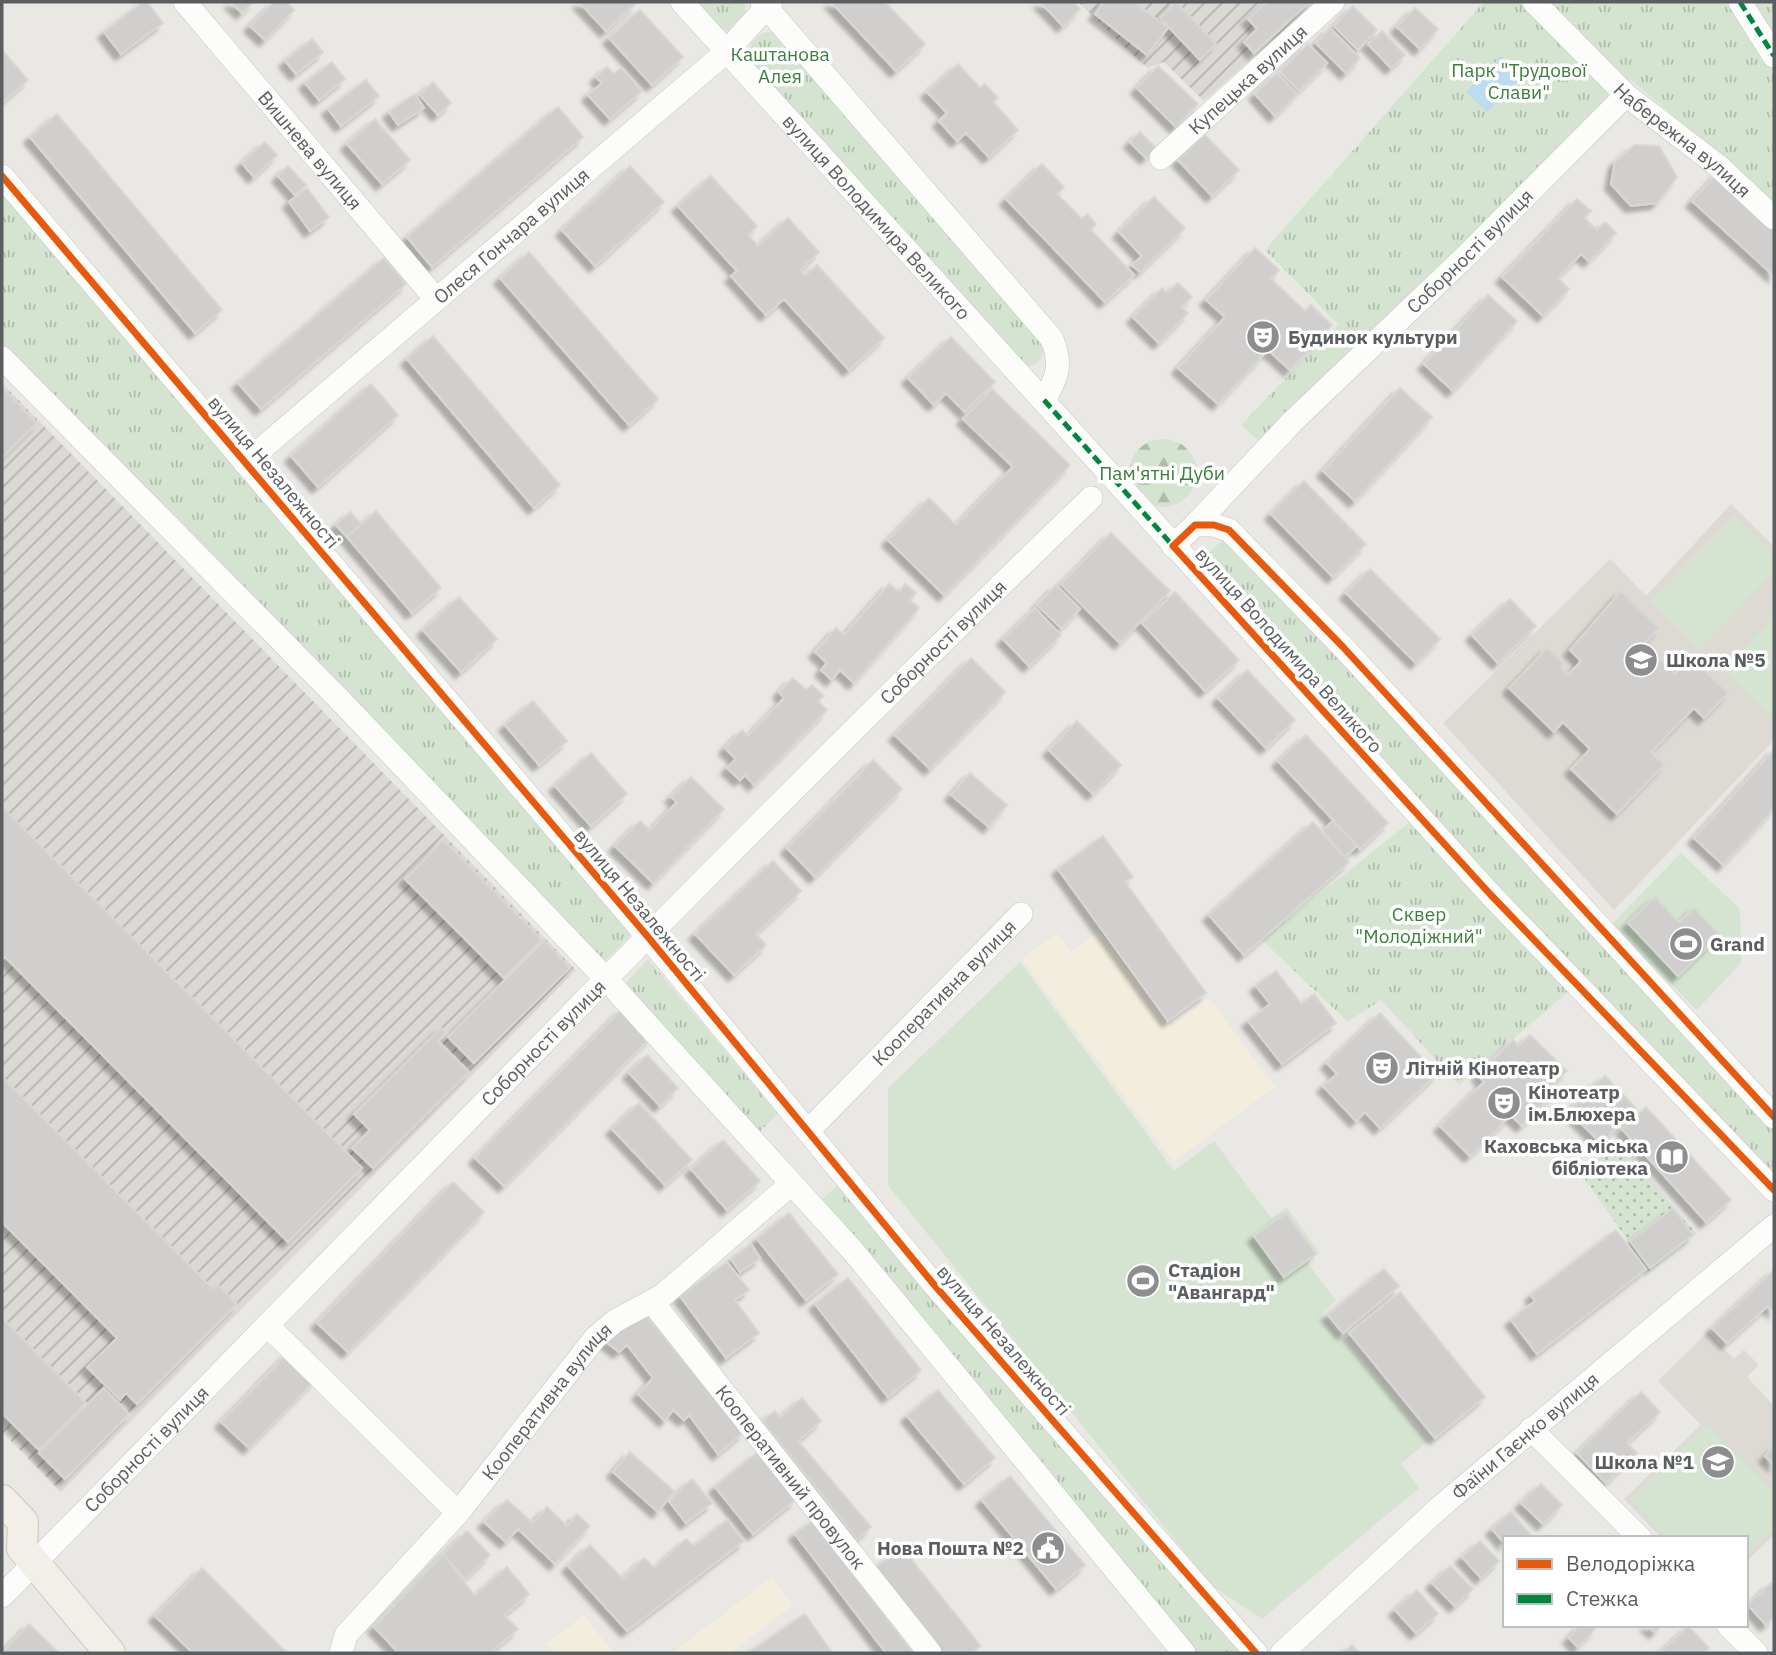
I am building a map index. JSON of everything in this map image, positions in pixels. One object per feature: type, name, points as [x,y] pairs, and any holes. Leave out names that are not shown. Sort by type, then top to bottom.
[{"type":"main road","points":[[2,1500],[23,1522],[19,1553],[110,1653]]},
{"type":"street","name":"Вишнева вулиця","points":[[185,2],[435,299]]},
{"type":"street","name":"вулиця Володимира Великого","points":[[682,2],[1490,894],[1774,1191]]},
{"type":"street","name":"Купецька вулиця","points":[[1161,158],[1333,2]]},
{"type":"street","name":"Набережна вулиця","points":[[1534,2],[1626,95],[1717,165],[1774,218]]},
{"type":"street","points":[[1740,2],[1774,56]]},
{"type":"street","name":"Олеся Гончара вулиця","points":[[246,463],[726,52],[767,4]]},
{"type":"street","points":[[767,4],[1052,339],[1060,359],[1057,378],[1044,400]]},
{"type":"street","name":"Соборності вулиця","points":[[1195,525],[1292,422],[1464,258],[1626,95]]},
{"type":"street","name":"вулиця Незалежності","points":[[2,176],[648,937],[936,1287],[1256,1653]]},
{"type":"street","points":[[2,358],[339,698],[606,979],[790,1185],[853,1251],[1184,1653]]},
{"type":"street","name":"Соборності вулиця","points":[[2,1596],[19,1553],[268,1326],[606,979],[955,628],[1091,498]]},
{"type":"street","name":"вулиця Володимира Великого","points":[[1173,546],[1195,525],[1214,525],[1229,530],[1352,657],[1774,1117]]},
{"type":"street","name":"Кооперативна вулиця","points":[[808,1131],[1021,914]]},
{"type":"street","name":"Кооперативна вулиця","points":[[341,1653],[346,1635],[458,1513],[594,1338],[615,1321],[653,1303],[790,1185]]},
{"type":"street","name":"Фаїни Гаєнко вулиця","points":[[1282,1653],[1439,1508],[1774,1226]]},
{"type":"street","name":"Кооперативний провулок","points":[[653,1303],[930,1653]]},
{"type":"street","points":[[268,1326],[458,1513]]},
{"type":"street","points":[[1531,1429],[1638,1536]]},
{"type":"street","points":[[1730,1627],[1756,1653]]},
{"type":"shaded area","points":[[1078,2],[1316,2],[1204,101],[1164,62],[1147,68]]},
{"type":"shaded area","points":[[2,383],[576,970],[61,1492],[2,1432]]},
{"type":"shaded area","name":"Школа №5","points":[[1731,504],[1774,547],[1774,740],[1614,910],[1443,723],[1610,559],[1646,596]]},
{"type":"shaded area","points":[[1099,931],[1170,1027],[1209,998],[1275,1087],[1173,1162],[1022,959],[1057,933],[1071,952]]},
{"type":"shaded area","name":"Школа №1","points":[[1708,1332],[1734,1359],[1744,1350],[1759,1365],[1747,1377],[1774,1406],[1774,1535],[1748,1560],[1748,1536],[1660,1536],[1624,1499],[1701,1425],[1658,1381]]},
{"type":"shaded area","points":[[772,1577],[793,1605],[730,1653],[672,1653]]},
{"type":"shaded area","points":[[584,1615],[613,1653],[554,1653],[546,1644]]},
{"type":"green space","points":[[695,2],[744,2],[746,13],[728,31],[718,27]]},
{"type":"green space","name":"Парк \"Трудової Слави\"","points":[[1484,2],[1774,2],[1774,205],[1740,171],[1630,79],[1263,445],[1241,425],[1338,324],[1265,250]]},
{"type":"green space","name":"Каштанова Алея","points":[[762,33],[777,34],[1040,341],[1044,352],[1038,363],[1027,367],[754,64],[750,58],[751,43]]},
{"type":"green space","points":[[2,193],[412,671],[631,935],[604,962],[2,346]]},
{"type":"green space","name":"Пам'ятні Дуби","points":[[1163,439],[1176,441],[1187,449],[1195,460],[1195,486],[1187,497],[1176,505],[1163,507],[1150,505],[1139,497],[1131,486],[1129,473],[1131,460],[1139,449],[1150,441]]},
{"type":"green space","points":[[1734,515],[1774,554],[1774,572],[1699,649],[1650,602]]},
{"type":"green space","name":"Сквер \"Молодіжний\"","points":[[1226,536],[1774,1129],[1774,1180],[1582,980],[1459,1085],[1381,1000],[1348,1022],[1262,940],[1426,809],[1201,562]]},
{"type":"green space","points":[[1774,617],[1774,710],[1770,715],[1723,670]]},
{"type":"green space","name":"Grand","points":[[1681,853],[1740,909],[1741,963],[1697,1010],[1611,925]]},
{"type":"green space","points":[[648,959],[778,1114],[758,1133],[625,984]]},
{"type":"green space","name":"Стадіон \"Авангард\"","points":[[1020,962],[1174,1171],[1214,1141],[1271,1218],[1287,1208],[1320,1253],[1307,1263],[1336,1300],[1322,1314],[1428,1441],[1401,1464],[1419,1488],[1262,1619],[1212,1586],[888,1185],[888,1088]]},
{"type":"green space","points":[[1620,1143],[1697,1234],[1649,1271],[1580,1172]]},
{"type":"green space","points":[[843,1181],[1245,1653],[1196,1653],[819,1202]]},
{"type":"green space","points":[[1707,1424],[1774,1493],[1774,1528],[1748,1553],[1748,1536],[1666,1536],[1630,1499]]},
{"type":"water","points":[[1501,56],[1522,77],[1487,112],[1466,92]]},
{"type":"building","points":[[143,2],[147,2],[163,23],[121,54],[104,32]]},
{"type":"building","points":[[231,2],[253,2],[242,13]]},
{"type":"building","points":[[274,2],[286,2],[294,10],[265,40],[250,26]]},
{"type":"building","points":[[579,2],[633,2],[635,4],[606,31]]},
{"type":"building","points":[[831,2],[885,2],[925,44],[896,71]]},
{"type":"building","points":[[1040,2],[1073,2],[1080,9],[1063,26]]},
{"type":"building","points":[[1104,2],[1134,2],[1168,28],[1147,55],[1095,14]]},
{"type":"building","points":[[1176,2],[1216,44],[1200,60],[1160,18]]},
{"type":"building","points":[[1267,2],[1310,2],[1254,53],[1244,42],[1257,29],[1248,19]]},
{"type":"building","points":[[1353,6],[1377,30],[1358,50],[1334,26]]},
{"type":"building","points":[[1415,8],[1438,29],[1420,49],[1397,27]]},
{"type":"building","points":[[640,10],[683,57],[652,85],[609,38]]},
{"type":"building","points":[[1330,28],[1360,58],[1346,73],[1316,43]]},
{"type":"building","points":[[1382,31],[1405,55],[1391,68],[1368,44]]},
{"type":"building","points":[[312,39],[323,52],[296,74],[285,61]]},
{"type":"building","points":[[1308,44],[1327,63],[1299,91],[1280,72]]},
{"type":"building","points":[[2,50],[28,80],[4,101],[2,98]]},
{"type":"building","points":[[332,62],[345,79],[319,100],[305,83]]},
{"type":"building","points":[[958,64],[980,88],[985,84],[998,98],[993,102],[1018,130],[989,157],[966,133],[957,141],[939,121],[947,113],[927,92]]},
{"type":"building","points":[[1158,66],[1198,104],[1176,127],[1137,88]]},
{"type":"building","points":[[607,67],[614,74],[621,68],[642,91],[610,119],[588,95],[602,83],[596,77]]},
{"type":"building","points":[[1277,73],[1297,94],[1275,116],[1255,94]]},
{"type":"building","points":[[366,80],[379,96],[341,126],[328,109]]},
{"type":"building","points":[[433,82],[451,103],[438,115],[420,95]]},
{"type":"building","points":[[415,94],[424,108],[398,125],[389,112]]},
{"type":"building","points":[[558,107],[583,137],[432,267],[407,237]]},
{"type":"building","points":[[57,114],[222,310],[195,333],[30,137]]},
{"type":"building","points":[[375,119],[410,160],[382,184],[347,144]]},
{"type":"building","points":[[1140,132],[1156,148],[1146,158],[1130,142]]},
{"type":"building","points":[[1205,135],[1239,170],[1212,196],[1178,160]]},
{"type":"building","points":[[265,142],[277,155],[254,177],[242,163]]},
{"type":"building","points":[[1635,145],[1659,146],[1677,177],[1657,203],[1631,206],[1611,184],[1615,162]]},
{"type":"building","points":[[1042,164],[1064,187],[1057,194],[1082,219],[1087,214],[1096,224],[1091,230],[1134,275],[1105,302],[1006,199]]},
{"type":"building","points":[[288,166],[306,185],[295,195],[278,176]]},
{"type":"building","points":[[630,166],[664,202],[595,266],[562,230]]},
{"type":"building","points":[[1718,173],[1774,224],[1774,276],[1692,201]]},
{"type":"building","points":[[711,176],[757,226],[748,235],[758,246],[788,218],[819,252],[800,270],[805,276],[817,265],[884,338],[849,370],[784,299],[766,315],[731,276],[737,271],[678,206]]},
{"type":"building","points":[[307,188],[329,217],[310,231],[289,202]]},
{"type":"building","points":[[1154,197],[1185,228],[1140,272],[1132,265],[1142,256],[1119,232]]},
{"type":"building","points":[[1577,199],[1591,211],[1584,218],[1597,230],[1605,222],[1616,233],[1589,261],[1581,254],[1558,278],[1569,289],[1543,316],[1502,277]]},
{"type":"building","name":"Будинок культури","points":[[1255,248],[1279,270],[1271,279],[1305,311],[1311,305],[1332,325],[1290,370],[1268,350],[1218,404],[1178,368],[1225,317],[1206,300]]},
{"type":"building","points":[[529,252],[658,399],[629,425],[500,278]]},
{"type":"building","points":[[384,258],[406,284],[261,409],[238,383]]},
{"type":"building","points":[[1178,283],[1192,297],[1182,307],[1188,313],[1159,343],[1133,317],[1162,288],[1167,293]]},
{"type":"building","points":[[1488,295],[1517,321],[1453,391],[1424,364]]},
{"type":"building","points":[[433,336],[560,485],[534,508],[407,359]]},
{"type":"building","points":[[951,337],[995,382],[965,412],[946,393],[934,405],[908,378]]},
{"type":"building","points":[[371,384],[398,415],[318,487],[291,456]]},
{"type":"building","points":[[2,387],[37,423],[2,458]]},
{"type":"building","points":[[1400,388],[1432,417],[1355,501],[1323,471]]},
{"type":"building","points":[[992,389],[1070,465],[944,595],[888,540],[929,498],[956,525],[1013,467],[963,419]]},
{"type":"building","points":[[1304,481],[1366,544],[1333,577],[1271,514]]},
{"type":"building","points":[[376,511],[441,588],[412,613],[347,537]]},
{"type":"building","points":[[350,512],[361,524],[347,537],[336,525]]},
{"type":"building","points":[[1111,533],[1170,591],[1120,643],[1061,584]]},
{"type":"building","points":[[1370,569],[1440,639],[1416,663],[1346,593]]},
{"type":"building","points":[[889,584],[899,592],[905,584],[916,593],[910,600],[919,608],[854,683],[840,670],[832,680],[821,670],[827,663],[815,652],[836,628],[844,635]]},
{"type":"building","points":[[1056,585],[1080,609],[1061,628],[1037,605]]},
{"type":"building","points":[[1621,591],[1659,628],[1644,644],[1675,674],[1691,658],[1728,693],[1704,718],[1694,708],[1651,752],[1664,765],[1617,814],[1571,769],[1590,749],[1563,722],[1554,732],[1509,688],[1547,648],[1564,664],[1561,667],[1568,675],[1581,661],[1570,650]]},
{"type":"building","points":[[1175,592],[1239,660],[1205,691],[1142,623]]},
{"type":"building","points":[[459,597],[497,639],[461,672],[423,630]]},
{"type":"building","points":[[1510,599],[1536,626],[1498,663],[1472,635]]},
{"type":"building","points":[[1035,608],[1061,635],[1029,666],[1003,639]]},
{"type":"building","points":[[971,658],[1005,692],[930,769],[895,735]]},
{"type":"building","points":[[1247,670],[1295,720],[1266,748],[1218,698]]},
{"type":"building","points":[[793,678],[806,690],[812,685],[824,696],[818,701],[827,710],[754,785],[745,775],[740,780],[727,768],[736,759],[725,748],[742,730],[748,736],[784,698],[779,692]]},
{"type":"building","points":[[533,701],[567,741],[539,765],[505,725]]},
{"type":"building","points":[[1077,721],[1121,765],[1093,794],[1049,750]]},
{"type":"building","points":[[1306,735],[1388,823],[1360,849],[1278,761]]},
{"type":"building","points":[[1774,750],[1774,809],[1723,865],[1694,838]]},
{"type":"building","points":[[591,753],[627,794],[591,826],[555,786]]},
{"type":"building","points":[[873,760],[902,789],[815,877],[787,848]]},
{"type":"building","points":[[970,773],[1007,805],[989,827],[951,795]]},
{"type":"building","points":[[691,777],[724,809],[653,883],[615,846],[640,821],[650,830],[677,802],[671,797]]},
{"type":"building","points":[[2,807],[362,1168],[288,1242],[5,957],[2,960]]},
{"type":"building","points":[[1333,821],[1357,846],[1345,857],[1322,831]]},
{"type":"building","points":[[1313,822],[1349,862],[1244,955],[1209,915]]},
{"type":"building","points":[[1103,836],[1133,877],[1125,882],[1206,993],[1168,1021],[1058,869]]},
{"type":"building","points":[[443,840],[542,940],[504,978],[405,879]]},
{"type":"building","points":[[773,861],[801,891],[756,934],[766,945],[734,975],[695,934]]},
{"type":"building","points":[[1655,897],[1679,922],[1694,908],[1720,935],[1678,976],[1628,923]]},
{"type":"building","points":[[544,941],[570,968],[474,1063],[448,1037]]},
{"type":"building","points":[[1276,971],[1302,1004],[1314,994],[1336,1023],[1282,1064],[1248,1021],[1270,1004],[1256,986]]},
{"type":"building","points":[[622,1009],[651,1037],[504,1186],[475,1158]]},
{"type":"building","name":"Літній Кінотеатр","points":[[1380,1013],[1437,1074],[1380,1128],[1365,1112],[1356,1121],[1323,1086],[1337,1074],[1327,1063]]},
{"type":"building","points":[[441,1028],[446,1033],[438,1041],[469,1072],[373,1168],[352,1148],[370,1130],[354,1114]]},
{"type":"building","name":"Кінотеатр ім.Блюхера","points":[[1530,1035],[1567,1071],[1553,1085],[1558,1090],[1522,1126],[1511,1115],[1470,1156],[1440,1126],[1484,1082],[1478,1075],[1513,1040],[1519,1046]]},
{"type":"building","points":[[647,1055],[678,1088],[660,1106],[629,1073]]},
{"type":"building","points":[[1605,1076],[1636,1108],[1601,1143],[1569,1111]]},
{"type":"building","points":[[2,1077],[213,1289],[218,1285],[237,1304],[137,1404],[126,1393],[120,1400],[87,1367],[117,1338],[2,1222]]},
{"type":"building","points":[[639,1103],[692,1160],[665,1185],[612,1129]]},
{"type":"building","points":[[1646,1107],[1731,1200],[1706,1222],[1622,1129]]},
{"type":"building","points":[[723,1140],[760,1181],[727,1210],[691,1169]]},
{"type":"building","points":[[453,1182],[484,1212],[348,1352],[317,1323]]},
{"type":"building","points":[[1673,1208],[1693,1235],[1650,1268],[1630,1241]]},
{"type":"building","points":[[789,1213],[838,1274],[806,1300],[757,1239]]},
{"type":"building","points":[[1286,1213],[1316,1254],[1284,1277],[1254,1236]]},
{"type":"building","points":[[1616,1230],[1646,1269],[1537,1354],[1511,1320],[1535,1301],[1531,1295]]},
{"type":"building","points":[[751,1244],[760,1258],[740,1272],[731,1259]]},
{"type":"building","points":[[727,1262],[749,1290],[735,1300],[759,1333],[726,1358],[680,1296]]},
{"type":"building","points":[[1384,1269],[1399,1286],[1343,1333],[1328,1315]]},
{"type":"building","points":[[1774,1270],[1774,1312],[1768,1306],[1727,1343],[1712,1328]]},
{"type":"building","points":[[848,1278],[921,1370],[888,1397],[815,1304]]},
{"type":"building","points":[[1400,1292],[1485,1397],[1435,1438],[1349,1333]]},
{"type":"building","points":[[643,1312],[744,1432],[718,1454],[689,1415],[684,1420],[673,1410],[665,1421],[638,1394],[653,1378],[627,1345],[619,1352],[606,1342]]},
{"type":"building","points":[[2,1318],[86,1403],[39,1450],[2,1413]]},
{"type":"building","points":[[288,1353],[315,1380],[249,1448],[221,1422]]},
{"type":"building","points":[[104,1388],[129,1414],[65,1479],[39,1453]]},
{"type":"building","points":[[938,1390],[995,1458],[964,1484],[907,1416]]},
{"type":"building","points":[[1641,1392],[1660,1412],[1627,1443],[1637,1453],[1606,1483],[1577,1453]]},
{"type":"building","points":[[802,1398],[821,1421],[798,1441],[871,1527],[857,1539],[763,1421],[775,1411],[780,1418]]},
{"type":"building","points":[[1774,1447],[1774,1465],[1765,1456]]},
{"type":"building","points":[[630,1452],[674,1491],[658,1512],[613,1472]]},
{"type":"building","points":[[757,1453],[795,1500],[753,1534],[715,1487]]},
{"type":"building","points":[[1010,1476],[1085,1565],[1056,1589],[982,1500]]},
{"type":"building","points":[[692,1479],[712,1503],[686,1523],[669,1501]]},
{"type":"building","points":[[1541,1484],[1562,1505],[1543,1524],[1521,1503]]},
{"type":"building","points":[[507,1500],[533,1523],[547,1507],[567,1526],[577,1514],[590,1526],[555,1564],[518,1529],[506,1542],[484,1522]]},
{"type":"building","points":[[1511,1512],[1531,1535],[1503,1536],[1503,1542],[1492,1529]]},
{"type":"building","points":[[727,1520],[744,1541],[627,1631],[568,1566],[590,1545],[623,1579],[644,1558],[655,1568],[686,1539],[694,1546]]},
{"type":"building","points":[[812,1521],[913,1653],[886,1653],[795,1534]]},
{"type":"building","points":[[467,1531],[490,1555],[465,1579],[443,1554]]},
{"type":"building","points":[[1480,1541],[1499,1561],[1481,1578],[1462,1557]]},
{"type":"building","points":[[902,1548],[981,1646],[971,1653],[941,1653],[875,1568]]},
{"type":"building","points":[[443,1554],[475,1596],[507,1567],[529,1594],[504,1615],[518,1629],[490,1653],[395,1653],[397,1651],[374,1627]]},
{"type":"building","points":[[1450,1566],[1473,1589],[1455,1606],[1432,1583]]},
{"type":"building","points":[[202,1568],[287,1653],[193,1653],[155,1616]]},
{"type":"building","points":[[1771,1583],[1774,1587],[1774,1617],[1766,1625],[1748,1605]]},
{"type":"building","points":[[1417,1590],[1438,1614],[1416,1633],[1395,1610]]},
{"type":"building","points":[[805,1614],[832,1653],[748,1653]]},
{"type":"building","points":[[29,1624],[59,1653],[2,1653]]},
{"type":"building","points":[[1578,1627],[1595,1629],[1578,1647],[1569,1638]]},
{"type":"building","points":[[1687,1627],[1709,1648],[1704,1653],[1660,1653]]},
{"type":"building","points":[[1352,1645],[1359,1653],[1343,1653]]},
{"type":"marked path","points":[[1740,2],[1774,56]]},
{"type":"marked path","points":[[1044,400],[1173,546]]},
{"type":"cycle path","points":[[2,176],[648,937],[936,1287],[1256,1653]]},
{"type":"cycle path","points":[[1774,1117],[1343,647],[1229,530],[1214,525],[1195,525],[1173,546],[1490,894],[1774,1190]]},
{"type":"place","name":"Будинок культури","points":[[1263,337]]},
{"type":"place","name":"Школа №5","points":[[1641,660]]},
{"type":"place","name":"Grand","points":[[1686,944]]},
{"type":"place","name":"Літній Кінотеатр","points":[[1382,1068]]},
{"type":"place","name":"Кінотеатр ім.Блюхера","points":[[1504,1103]]},
{"type":"place","name":"Каховська міська бібліотека","points":[[1672,1157]]},
{"type":"place","name":"Стадіон \"Авангард\"","points":[[1143,1281]]},
{"type":"place","name":"Школа №1","points":[[1718,1462]]},
{"type":"place","name":"Нова Пошта №2","points":[[1048,1548]]}]
